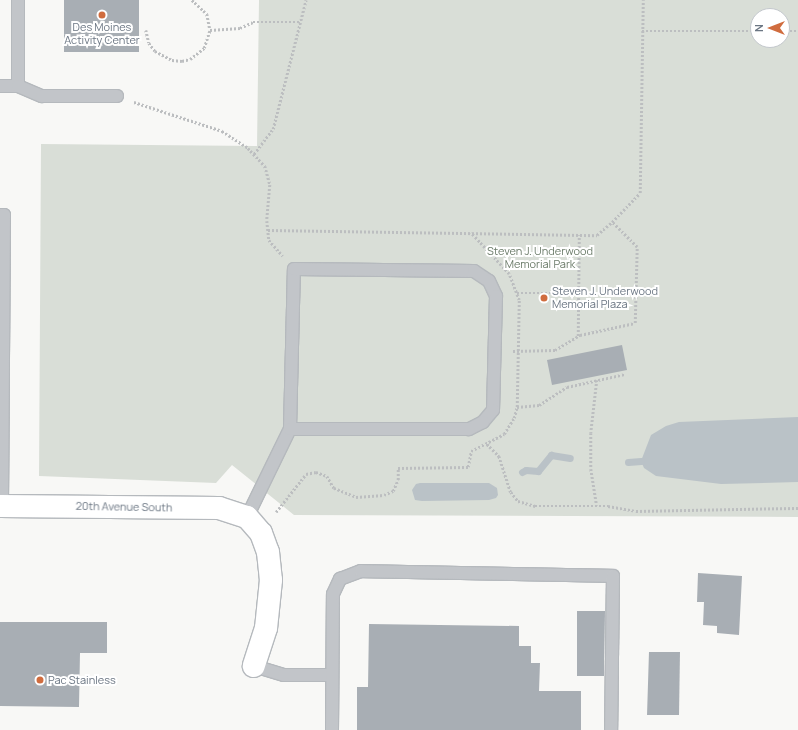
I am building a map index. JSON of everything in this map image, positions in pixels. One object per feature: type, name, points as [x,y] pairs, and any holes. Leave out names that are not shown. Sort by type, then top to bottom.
[{"type":"street","name":"20th Avenue South","points":[[1,506],[219,508],[247,517]]},
{"type":"street","points":[[247,517],[261,533],[268,552],[271,580],[266,628],[254,666]]},
{"type":"lane","points":[[18,0],[18,86]]},
{"type":"lane","points":[[0,86],[18,86],[42,96],[117,96]]},
{"type":"lane","points":[[0,215],[4,215],[1,506]]},
{"type":"lane","points":[[247,517],[290,429],[294,269],[474,271],[489,281],[496,296],[493,410],[483,422],[469,429],[290,429]]},
{"type":"lane","points":[[332,730],[333,594],[340,579],[351,573],[361,571],[613,576],[611,730]]},
{"type":"lane","points":[[254,666],[284,675],[332,675]]},
{"type":"path","points":[[146,30],[149,43],[154,51],[172,60],[182,61],[190,59],[204,48],[210,30],[207,14],[192,0]]},
{"type":"path","points":[[254,154],[273,129],[299,22],[306,0]]},
{"type":"path","points":[[268,230],[597,235],[640,193],[643,0]]},
{"type":"path","points":[[210,30],[240,28],[253,22],[299,22]]},
{"type":"path","points":[[642,31],[750,30]]},
{"type":"path","points":[[117,96],[222,131],[254,154],[265,166],[270,185],[268,230],[270,240],[294,269]]},
{"type":"path","points":[[494,348],[519,351],[555,350],[578,336],[635,323],[637,247],[612,222]]},
{"type":"path","points":[[578,336],[579,235]]},
{"type":"path","points":[[516,293],[578,293]]},
{"type":"path","points":[[276,512],[306,474],[316,472],[327,476],[334,488],[356,497],[384,495],[393,491],[398,480],[398,468],[468,467],[471,451],[504,434],[514,418],[517,407],[519,351]]},
{"type":"path","points":[[517,407],[539,405],[567,387],[625,374]]},
{"type":"path","points":[[597,380],[591,433],[591,469],[597,506]]},
{"type":"path","points":[[487,444],[499,456],[512,492],[518,501],[535,506],[597,506],[636,511],[798,508]]},
{"type":"green space","name":"Steven J. Underwood Memorial Park","points":[[259,0],[798,0],[798,517],[294,515],[232,465],[216,483],[39,476],[41,144],[257,146]]},
{"type":"shaded area","points":[[798,417],[798,482],[721,484],[656,476],[644,468],[641,461],[651,435],[666,426],[679,422]]},
{"type":"shaded area","points":[[489,483],[497,488],[498,495],[496,498],[489,500],[415,500],[412,490],[416,484]]},
{"type":"building","name":"Des Moines Activity Center","points":[[64,0],[139,0],[139,52],[64,52]]},
{"type":"building","points":[[622,345],[627,370],[552,385],[547,360]]},
{"type":"building","points":[[698,573],[742,576],[739,635],[717,633],[717,626],[703,625],[704,602],[697,602]]},
{"type":"building","points":[[577,611],[605,611],[604,676],[577,676]]},
{"type":"building","name":"Pac Stainless","points":[[0,622],[107,622],[107,653],[80,653],[79,707],[0,706]]},
{"type":"building","points":[[369,624],[519,626],[519,646],[531,646],[531,663],[540,663],[539,691],[581,691],[581,730],[357,730],[357,687],[368,687]]},
{"type":"building","points":[[649,652],[680,652],[679,715],[647,715]]},
{"type":"waterway","points":[[522,472],[526,470],[538,471],[551,455],[570,458]]},
{"type":"waterway","points":[[628,462],[641,461]]},
{"type":"place","name":"Des Moines Activity Center","points":[[102,15]]},
{"type":"place","name":"Steven J. Underwood Memorial Plaza","points":[[544,298]]},
{"type":"place","name":"Pac Stainless","points":[[40,680]]}]
